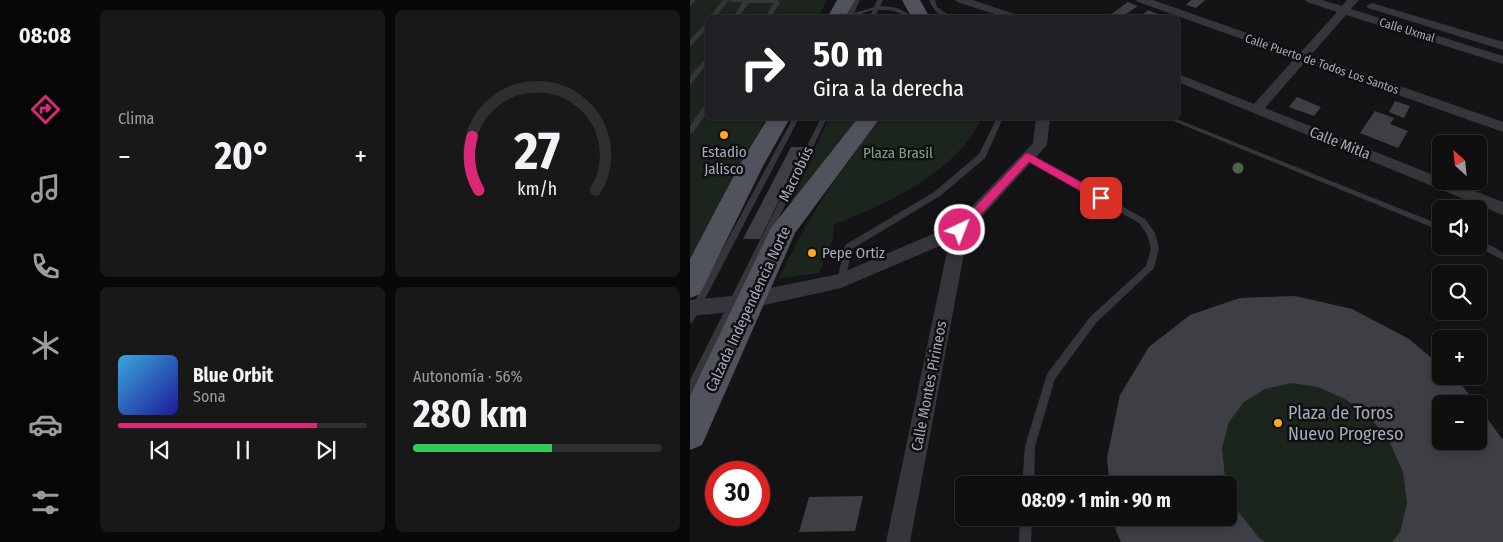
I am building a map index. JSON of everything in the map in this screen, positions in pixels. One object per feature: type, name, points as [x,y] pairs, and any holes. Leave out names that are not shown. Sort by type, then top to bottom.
[{"type":"main road","points":[[838,15],[846,0]]},
{"type":"main road","points":[[911,0],[919,15]]},
{"type":"main road","points":[[691,305],[751,166],[778,120]]},
{"type":"main road","name":"Calzada Independencia Norte","points":[[690,433],[742,301],[784,228],[867,120]]},
{"type":"street","points":[[961,0],[1014,15]]},
{"type":"street","name":"Calle Puerto de Todos Los Santos","points":[[1142,0],[1503,127]]},
{"type":"street","name":"Calle Uxmal","points":[[1311,0],[1350,3],[1503,46]]},
{"type":"street","points":[[1258,110],[1350,3]]},
{"type":"street","name":"Calle Uxmal","points":[[1350,3],[1503,60]]},
{"type":"street","points":[[977,6],[990,15]]},
{"type":"street","name":"Calle Mitla","points":[[1180,79],[1503,209]]},
{"type":"street","points":[[691,305],[742,301],[841,281],[960,230],[1040,144],[1043,120]]},
{"type":"street","name":"Calle Montes Pirineos","points":[[898,542],[960,230]]},
{"type":"lane","points":[[690,4],[693,0]]},
{"type":"lane","points":[[714,15],[726,0]]},
{"type":"lane","points":[[732,0],[775,1],[777,3],[769,15]]},
{"type":"lane","points":[[850,15],[857,0]]},
{"type":"lane","points":[[873,15],[880,0]]},
{"type":"lane","points":[[932,0],[935,8],[946,15]]},
{"type":"lane","points":[[738,15],[748,1]]},
{"type":"lane","points":[[855,15],[876,8],[897,10],[904,12],[906,15]]},
{"type":"lane","points":[[690,44],[705,26]]},
{"type":"lane","points":[[690,82],[705,61]]},
{"type":"lane","points":[[690,131],[705,109]]},
{"type":"lane","name":"Macrobús","points":[[691,305],[795,120]]},
{"type":"lane","name":"Macrobús","points":[[690,391],[742,301],[823,120]]},
{"type":"lane","points":[[841,281],[848,247],[938,194],[982,156],[999,120]]},
{"type":"lane","points":[[1174,120],[1432,224]]},
{"type":"lane","points":[[1028,157],[1142,221],[1151,234],[1155,249],[1150,268],[1093,320],[1051,377],[1030,446],[1028,476]]},
{"type":"lane","points":[[1487,247],[1503,253]]},
{"type":"lane","points":[[1491,249],[1503,257]]},
{"type":"lane","points":[[1025,542],[1026,526]]},
{"type":"green space","name":"Estadio Jalisco","points":[[690,0],[827,0],[819,15],[705,15],[705,120],[765,120],[690,264]]},
{"type":"green space","points":[[828,120],[857,120],[815,178],[787,211]]},
{"type":"green space","name":"Plaza Brasil","points":[[878,120],[981,120],[970,138],[938,170],[898,196],[834,225],[833,239],[819,273],[778,279],[824,196]]},
{"type":"green space","name":"Plaza de Toros Nuevo Progreso","points":[[1295,296],[1352,309],[1409,339],[1432,358],[1432,385],[1462,385],[1469,395],[1432,395],[1432,450],[1487,450],[1487,418],[1503,440],[1503,542],[1121,542],[1115,526],[1237,526],[1237,476],[1109,476],[1107,458],[1120,395],[1149,347],[1190,315],[1240,298]]},
{"type":"building","points":[[1191,0],[1205,0],[1196,8],[1186,5]]},
{"type":"building","points":[[1128,2],[1138,6],[1124,15],[1110,15]]},
{"type":"building","points":[[1148,10],[1158,14],[1157,15],[1142,15]]},
{"type":"building","points":[[1297,97],[1321,107],[1314,116],[1289,107]]},
{"type":"building","points":[[1395,101],[1410,106],[1404,118],[1389,112]]},
{"type":"building","points":[[1375,111],[1394,118],[1390,124],[1408,131],[1398,148],[1360,133]]},
{"type":"building","points":[[791,147],[805,147],[760,239],[743,239]]},
{"type":"building","name":"Plaza de Toros Nuevo Progreso","points":[[1295,296],[1352,309],[1409,339],[1432,358],[1432,385],[1462,385],[1469,395],[1432,395],[1432,450],[1487,450],[1487,418],[1503,440],[1503,542],[1392,542],[1400,532],[1407,503],[1403,472],[1390,443],[1370,417],[1345,399],[1318,387],[1291,383],[1265,389],[1244,402],[1229,422],[1222,448],[1225,476],[1109,476],[1107,458],[1120,395],[1149,347],[1190,315],[1240,298]]},
{"type":"building","points":[[863,496],[855,531],[799,532],[809,497]]},
{"type":"building","points":[[1237,510],[1259,538],[1265,542],[1121,542],[1115,526],[1237,526]]},
{"type":"place","name":"Estadio Jalisco","points":[[724,135]]},
{"type":"place","name":"Pepe Ortiz","points":[[812,253]]},
{"type":"place","name":"Plaza de Toros Nuevo Progreso","points":[[1278,423]]},
{"type":"route","points":[[960,230],[1028,157],[1101,198]]}]
